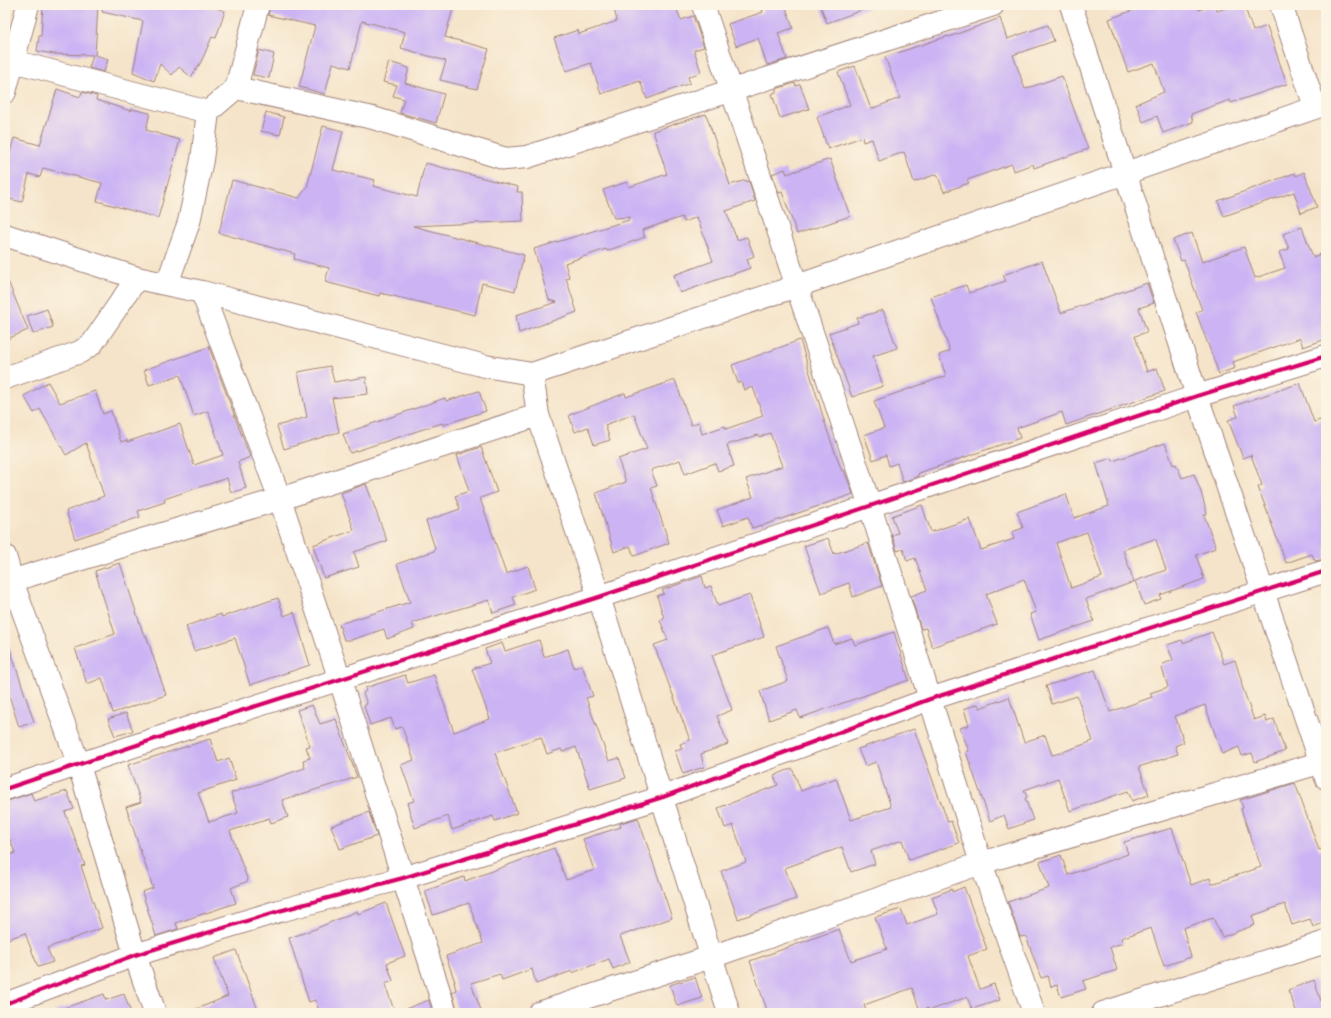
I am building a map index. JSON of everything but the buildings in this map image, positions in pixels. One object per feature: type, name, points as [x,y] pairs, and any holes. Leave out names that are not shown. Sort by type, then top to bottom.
[{"type":"street","points":[[5,92],[9,60],[28,5]]},
{"type":"street","points":[[167,284],[189,222],[202,160],[208,112],[236,88],[258,5]]},
{"type":"street","points":[[703,5],[730,90],[870,506],[981,863],[1034,1013]]},
{"type":"street","points":[[236,88],[372,118],[506,159],[527,156],[993,5]]},
{"type":"street","points":[[538,1013],[711,956],[981,863],[1324,767],[1197,396],[1071,5]]},
{"type":"street","points":[[5,235],[137,278],[202,292],[485,366],[532,374],[797,286],[1321,106],[1281,5]]},
{"type":"street","points":[[9,60],[208,112]]},
{"type":"street","points":[[5,378],[80,352],[92,344],[137,278]]},
{"type":"street","points":[[202,292],[280,499],[340,680],[446,1013]]},
{"type":"street","points":[[5,789],[209,721],[599,597],[1197,396],[1326,356]]},
{"type":"street","points":[[532,374],[538,415],[599,597],[729,1013]]},
{"type":"street","points":[[8,582],[280,499],[538,415]]},
{"type":"street","points":[[5,556],[8,582],[80,765],[135,955],[154,1013]]},
{"type":"street","points":[[5,1004],[135,955],[279,911],[403,878],[662,797],[930,699],[1326,571]]},
{"type":"street","points":[[1103,1013],[1326,942]]},
{"type":"cycle path","points":[[5,789],[209,721],[599,597],[1197,396],[1326,356]]},
{"type":"cycle path","points":[[5,1004],[135,955],[279,911],[403,878],[663,797],[930,699],[1326,571]]}]
